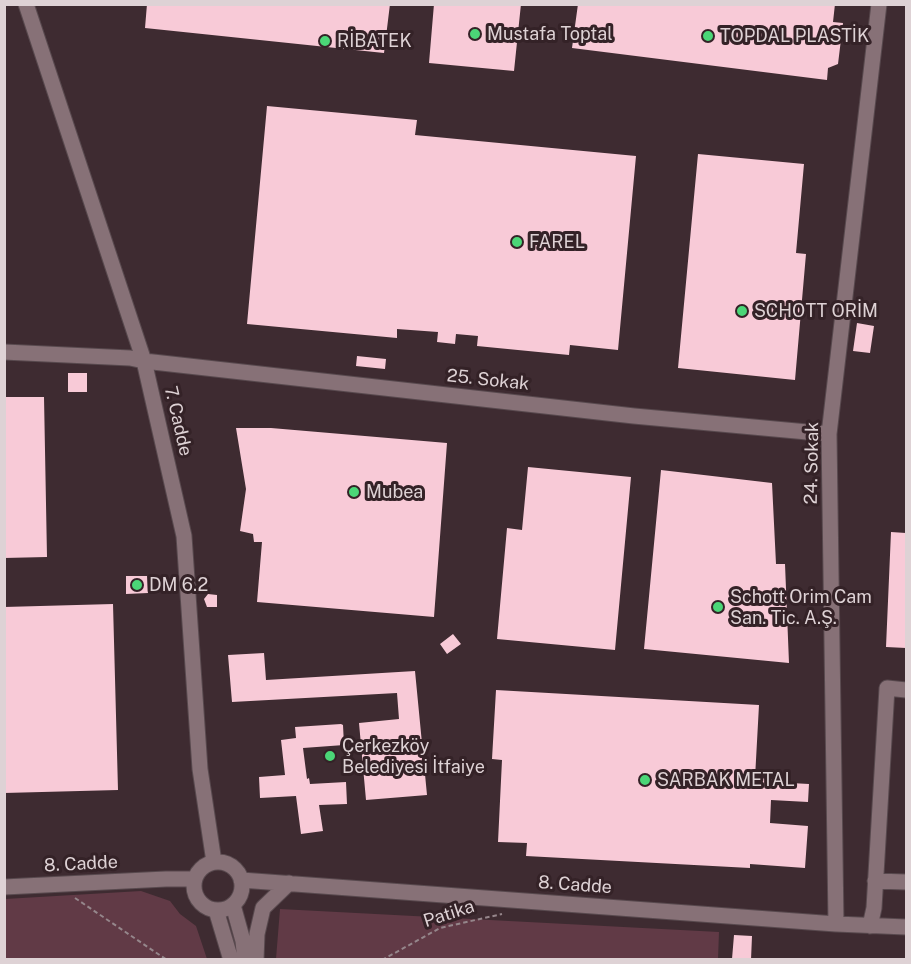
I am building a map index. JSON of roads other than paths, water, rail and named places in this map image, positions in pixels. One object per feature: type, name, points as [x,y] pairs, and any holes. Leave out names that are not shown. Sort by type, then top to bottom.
[{"type":"street","name":"7. Cadde","points":[[26,4],[144,362],[184,536],[200,769],[214,862]]},
{"type":"street","name":"24. Sokak","points":[[836,924],[829,434],[879,4]]},
{"type":"street","name":"25. Sokak","points":[[4,352],[130,358],[144,362],[622,415],[829,434]]},
{"type":"street","points":[[870,926],[887,688],[906,690]]},
{"type":"street","points":[[214,862],[223,862],[233,868],[241,880],[240,895],[228,908],[216,910],[204,906],[194,891],[195,879],[201,869],[214,862]]},
{"type":"street","name":"8. Cadde","points":[[4,887],[195,879]]},
{"type":"street","name":"8. Cadde","points":[[241,880],[836,924],[906,927]]},
{"type":"street","points":[[875,881],[906,882]]},
{"type":"street","points":[[256,960],[257,934],[263,908],[289,883]]},
{"type":"street","points":[[232,905],[243,941],[245,960]]},
{"type":"street","points":[[216,910],[231,960]]},
{"type":"place","name":"Mustafa Toptal","points":[[475,34]]},
{"type":"place","name":"TOPDAL PLASTİK","points":[[708,36]]},
{"type":"place","name":"RİBATEK","points":[[325,41]]},
{"type":"place","name":"FAREL","points":[[517,242]]},
{"type":"place","name":"SCHOTT ORİM","points":[[742,311]]},
{"type":"place","name":"Mubea","points":[[354,492]]},
{"type":"place","name":"DM 6.2","points":[[137,585]]},
{"type":"place","name":"Schott Orim Cam San. Tic. A.Ş.","points":[[718,607]]},
{"type":"place","name":"Çerkezköy Belediyesi İtfaiye","points":[[330,756]]},
{"type":"place","name":"SARBAK METAL","points":[[645,780]]}]
